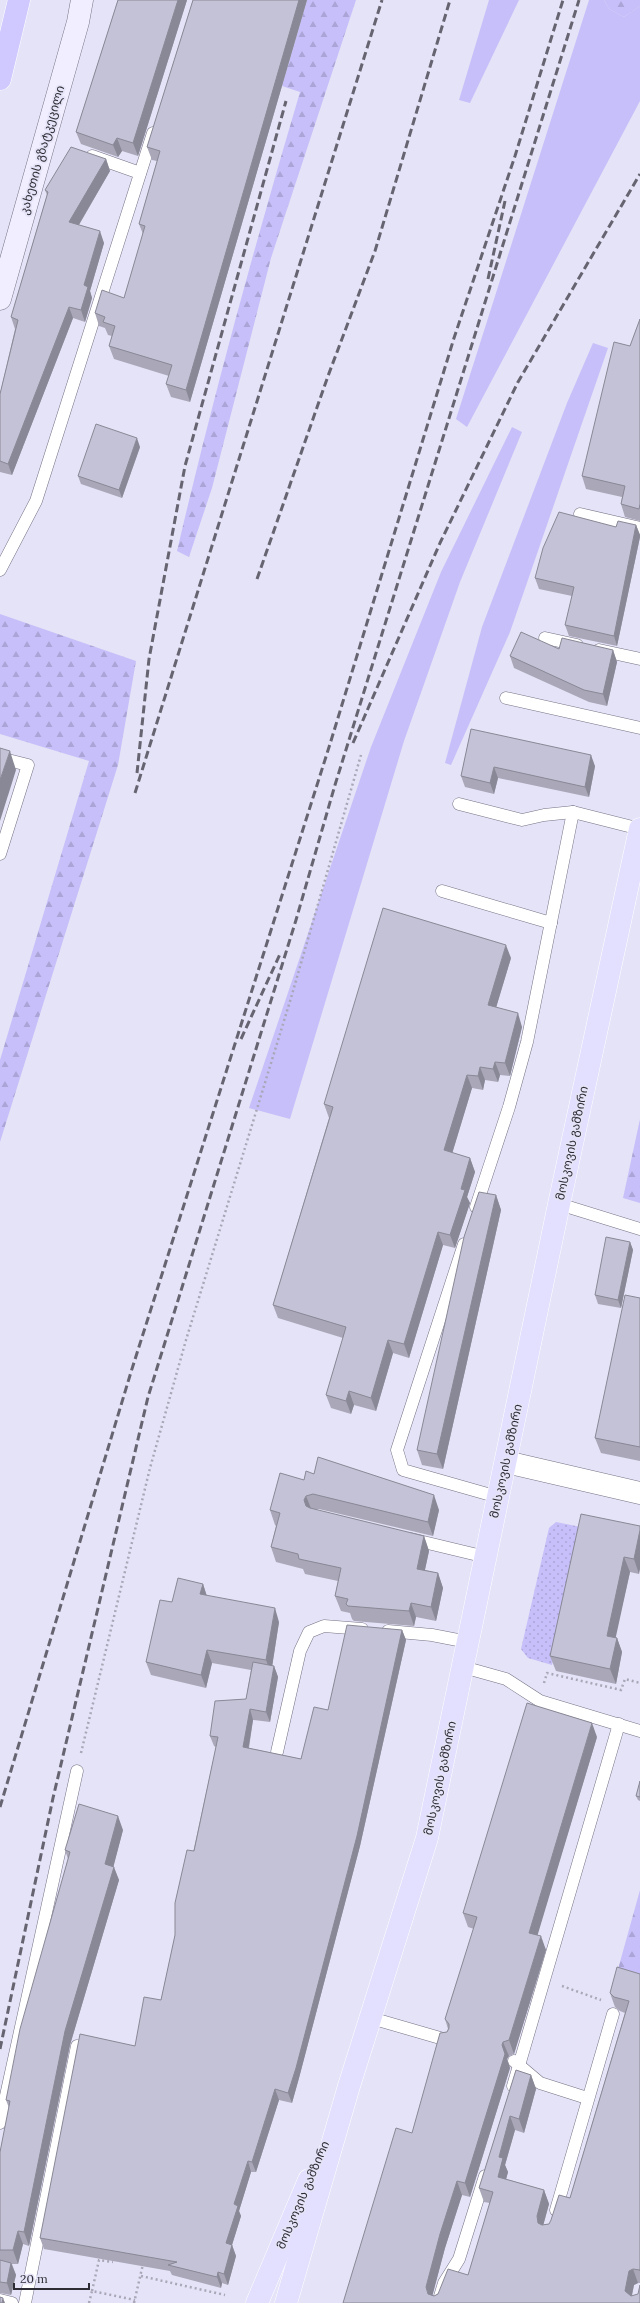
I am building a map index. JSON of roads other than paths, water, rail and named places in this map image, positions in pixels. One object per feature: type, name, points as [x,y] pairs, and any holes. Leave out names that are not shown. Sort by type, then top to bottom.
[{"type":"highway","points":[[0,78],[19,0]]},
{"type":"main road","name":"მოსკოვის გამზირი","points":[[286,2303],[349,2086],[427,1838],[559,1204],[640,829]]},
{"type":"main road","name":"მოსკოვის გამზირი","points":[[257,2303],[349,2086]]},
{"type":"street","name":"კახეთის გზატკეცილი","points":[[0,299],[78,22],[82,0]]},
{"type":"street","points":[[506,1462],[640,1492]]},
{"type":"lane","points":[[0,570],[36,501],[157,120]]},
{"type":"lane","points":[[77,151],[140,173]]},
{"type":"lane","points":[[580,514],[640,528]]},
{"type":"lane","points":[[545,638],[640,659]]},
{"type":"lane","points":[[506,698],[640,728]]},
{"type":"lane","points":[[0,758],[28,766],[0,854]]},
{"type":"lane","points":[[459,804],[522,820],[544,815],[573,812],[640,829]]},
{"type":"lane","points":[[473,1219],[509,1107],[527,1042],[573,812]]},
{"type":"lane","points":[[442,891],[551,923]]},
{"type":"lane","points":[[559,1204],[640,1229]]},
{"type":"lane","points":[[468,1234],[397,1450],[403,1470],[498,1497]]},
{"type":"lane","points":[[401,1536],[486,1557]]},
{"type":"lane","points":[[277,1752],[300,1651],[309,1632],[324,1626],[432,1635],[468,1642]]},
{"type":"lane","points":[[463,1667],[506,1679],[540,1701],[640,1731]]},
{"type":"lane","points":[[510,2094],[516,2062],[545,1980],[619,1724]]},
{"type":"lane","points":[[0,2123],[77,1771]]},
{"type":"lane","points":[[552,2225],[587,2098],[614,2014]]},
{"type":"lane","points":[[371,2018],[447,2040]]},
{"type":"lane","points":[[25,2303],[77,2046]]},
{"type":"lane","points":[[516,2062],[540,2083],[587,2098]]},
{"type":"lane","points":[[438,2303],[444,2283],[459,2259],[489,2162]]},
{"type":"lane","points":[[0,2300],[12,2303]]},
{"type":"railway","points":[[135,793],[382,0]]},
{"type":"railway","points":[[257,579],[328,376],[375,251],[450,0]]},
{"type":"railway","points":[[0,1807],[131,1372],[330,744],[454,338],[515,156],[563,0]]},
{"type":"railway","points":[[0,2049],[53,1798],[148,1397],[296,920],[335,785],[579,0]]},
{"type":"railway","points":[[137,773],[149,659],[185,466],[286,101]]},
{"type":"railway","points":[[353,743],[440,543],[518,382],[640,174]]},
{"type":"railway","points":[[488,279],[505,201]]},
{"type":"railway","points":[[241,1039],[281,952]]}]
